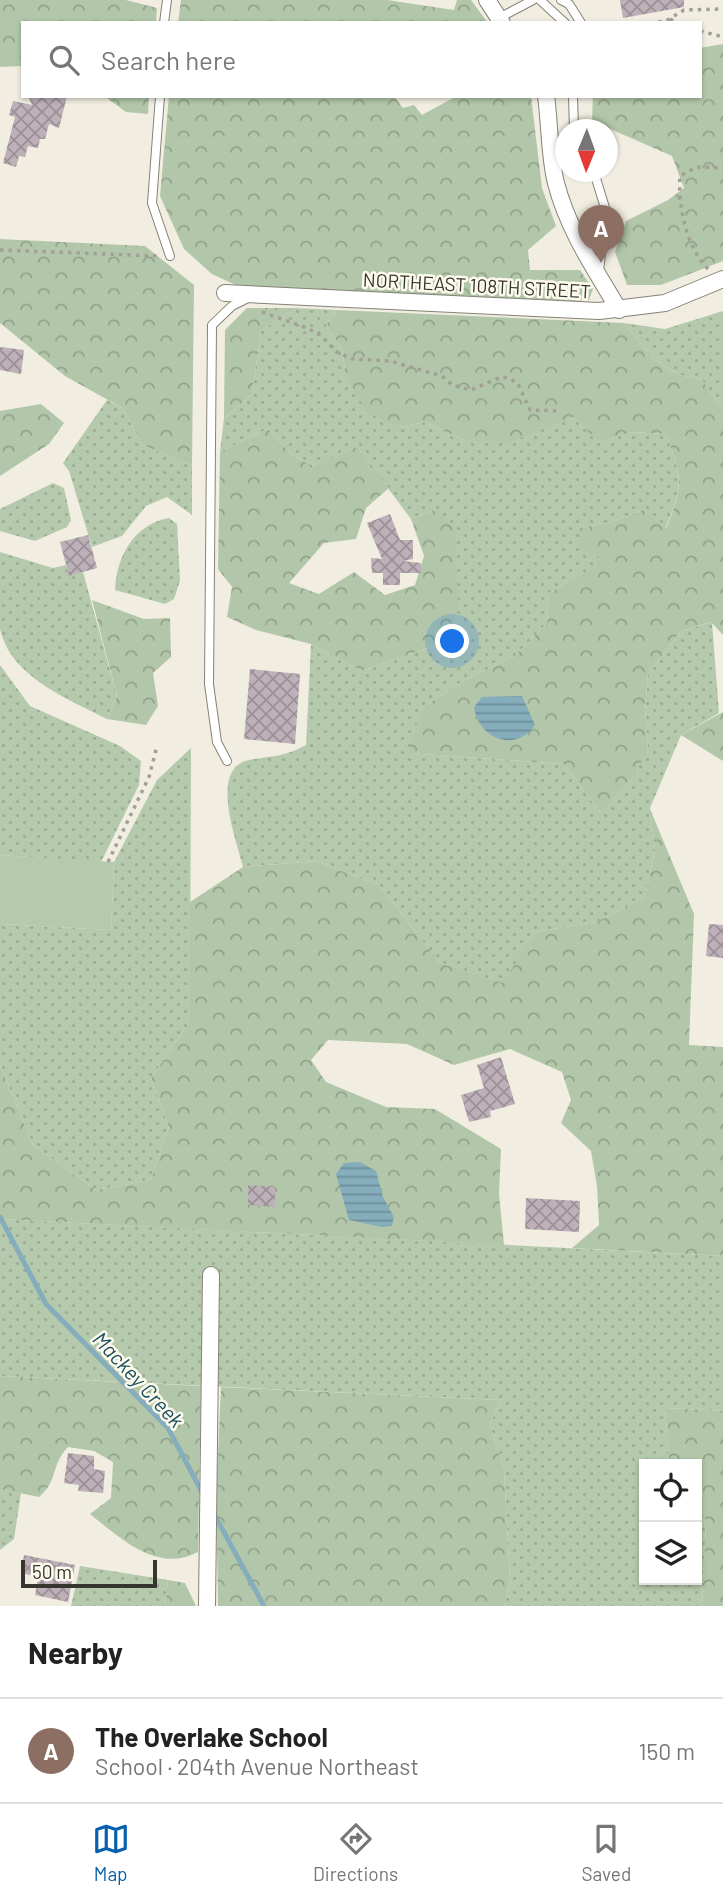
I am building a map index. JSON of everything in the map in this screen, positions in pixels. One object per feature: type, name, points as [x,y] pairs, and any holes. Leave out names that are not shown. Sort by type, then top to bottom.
[{"type":"street","points":[[487,0],[500,20]]},
{"type":"street","points":[[546,98],[555,180],[571,228],[619,310]]},
{"type":"street","name":"NORTHEAST 108TH STREET","points":[[225,293],[619,310],[666,303],[717,276]]},
{"type":"street","points":[[207,1606],[211,1275]]},
{"type":"lane","points":[[164,21],[167,0]]},
{"type":"lane","points":[[500,20],[533,0]]},
{"type":"lane","points":[[540,0],[563,21]]},
{"type":"lane","points":[[565,1],[580,21]]},
{"type":"lane","points":[[160,98],[152,203],[170,256]]},
{"type":"lane","points":[[573,98],[574,119]]},
{"type":"lane","points":[[597,182],[606,211],[598,274]]},
{"type":"lane","points":[[227,761],[217,742],[209,684],[212,325],[232,306],[252,296]]},
{"type":"path","points":[[660,21],[670,19],[684,10],[723,9]]},
{"type":"path","points":[[648,14],[650,21]]},
{"type":"path","points":[[670,19],[674,21]]},
{"type":"path","points":[[702,32],[723,37]]},
{"type":"path","points":[[717,276],[698,259],[678,196],[680,176],[697,167],[723,168]]},
{"type":"path","points":[[0,250],[170,256]]},
{"type":"path","points":[[252,296],[265,315],[307,328],[320,335],[337,352],[352,359],[390,361],[442,376],[452,384],[471,390],[501,377],[509,378],[518,384],[530,410],[559,411]]},
{"type":"path","points":[[108,862],[149,776],[157,746]]},
{"type":"green space","points":[[0,0],[126,0],[157,8],[156,21],[21,21],[21,66],[0,67]]},
{"type":"green space","points":[[181,0],[387,0],[454,10],[457,0],[471,0],[487,21],[178,21]]},
{"type":"green space","points":[[723,44],[723,261],[661,285],[627,285],[615,252],[626,221],[668,200],[684,188],[672,156],[618,132],[618,119],[592,119],[593,98],[702,98],[702,48]]},
{"type":"green space","points":[[107,98],[149,98],[148,114],[126,112]]},
{"type":"green space","points":[[169,98],[396,98],[403,108],[414,105],[422,115],[453,98],[531,98],[542,188],[556,226],[528,250],[530,270],[580,270],[593,289],[589,300],[554,302],[240,287],[212,274],[184,249],[160,196]]},
{"type":"green space","points":[[0,239],[145,246],[194,285],[192,465],[142,445],[124,409],[65,376],[0,323]]},
{"type":"green space","points":[[247,308],[295,308],[261,331],[252,394],[224,418],[225,330]]},
{"type":"green space","points":[[295,308],[337,310],[326,326],[342,348],[346,377],[399,427],[425,422],[464,440],[543,428],[573,417],[599,442],[632,432],[666,434],[676,461],[678,492],[665,530],[643,510],[609,523],[579,528],[599,557],[599,565],[549,593],[547,623],[515,656],[460,683],[422,708],[409,753],[564,764],[600,812],[648,750],[645,710],[648,673],[681,631],[712,622],[719,713],[681,735],[650,808],[655,850],[645,897],[596,922],[535,932],[504,984],[439,962],[380,886],[316,861],[243,867],[228,807],[230,776],[237,766],[249,760],[284,754],[306,745],[311,644],[362,671],[439,644],[435,510],[411,519],[357,447],[315,466],[292,455],[268,429],[220,452],[224,418],[252,394],[261,331]]},
{"type":"green space","points":[[337,310],[624,323],[656,361],[675,373],[701,379],[723,410],[723,635],[711,622],[681,631],[648,673],[645,710],[648,750],[633,776],[600,812],[564,764],[408,753],[422,708],[460,683],[515,656],[547,623],[549,593],[598,565],[599,556],[580,548],[579,528],[609,523],[643,510],[666,529],[676,502],[679,482],[676,461],[666,434],[632,432],[599,442],[573,417],[510,442],[464,440],[425,422],[399,427],[368,413],[346,377],[342,348],[326,326]]},
{"type":"green space","points":[[723,311],[723,410],[701,379],[675,373],[656,361],[624,323],[665,329]]},
{"type":"green space","points":[[107,400],[124,409],[142,445],[192,465],[192,515],[167,497],[146,506],[122,536],[92,547],[69,471],[63,463]]},
{"type":"green space","points":[[41,404],[64,423],[49,444],[0,476],[0,411]]},
{"type":"green space","points":[[268,429],[292,455],[314,466],[357,447],[389,488],[366,508],[356,539],[324,543],[289,583],[319,594],[354,572],[385,595],[415,585],[424,556],[411,519],[435,510],[455,528],[458,610],[439,644],[362,671],[311,644],[256,630],[227,617],[232,587],[218,569],[220,452]]},
{"type":"green space","points":[[53,483],[64,488],[71,520],[67,527],[35,541],[0,531],[0,509]]},
{"type":"green space","points":[[169,518],[177,524],[180,581],[174,599],[165,604],[115,590],[119,566],[129,544],[146,527]]},
{"type":"green space","points":[[0,552],[53,568],[66,565],[69,576],[83,572],[117,696],[107,719],[42,684],[15,660],[0,628]]},
{"type":"green space","points":[[92,600],[144,619],[170,618],[171,657],[153,673],[158,706],[146,725],[107,719],[117,696]]},
{"type":"green space","points":[[0,665],[30,706],[120,746],[141,761],[139,785],[101,862],[0,855]]},
{"type":"green space","points":[[723,712],[723,761],[681,735]]},
{"type":"green space","points":[[191,748],[190,1022],[151,1078],[169,1127],[151,1180],[96,1190],[33,1145],[0,1065],[0,924],[111,930],[114,862],[157,780]]},
{"type":"green space","points":[[650,809],[694,914],[689,1045],[723,1047],[723,1256],[572,1248],[599,1225],[597,1186],[591,1151],[561,1123],[571,1100],[562,1072],[510,1049],[454,1065],[407,1044],[328,1040],[311,1060],[326,1082],[386,1107],[435,1109],[501,1149],[499,1194],[504,1245],[0,1219],[0,1065],[33,1145],[96,1190],[151,1180],[169,1127],[151,1078],[190,1022],[190,902],[243,867],[316,861],[380,886],[439,962],[503,983],[535,932],[596,922],[645,897],[655,850]]},
{"type":"green space","points":[[0,855],[114,862],[111,930],[0,924]]},
{"type":"green space","points":[[0,1219],[723,1256],[723,1411],[665,1408],[670,1459],[639,1459],[639,1585],[702,1585],[702,1513],[706,1520],[702,1606],[504,1606],[510,1580],[504,1470],[490,1425],[500,1400],[0,1376]]},
{"type":"green space","points":[[0,1376],[201,1386],[198,1552],[183,1558],[154,1556],[127,1542],[90,1514],[111,1498],[113,1462],[94,1451],[68,1447],[59,1460],[49,1485],[39,1497],[0,1489]]},
{"type":"green space","points":[[221,1387],[500,1400],[490,1425],[504,1470],[510,1580],[504,1606],[218,1606],[216,1497]]},
{"type":"green space","points":[[665,1408],[723,1411],[723,1606],[702,1606],[706,1520],[702,1513],[702,1459],[669,1458]]},
{"type":"green space","points":[[0,1489],[21,1493],[14,1539],[0,1550]]},
{"type":"green space","points":[[80,1566],[168,1580],[165,1606],[71,1606]]},
{"type":"green space","points":[[168,1580],[185,1583],[196,1606],[165,1606]]},
{"type":"water","points":[[522,696],[535,725],[527,734],[508,740],[490,734],[482,727],[474,707],[482,697]]},
{"type":"water","points":[[360,1162],[376,1171],[383,1197],[394,1217],[392,1226],[382,1227],[349,1220],[336,1174],[344,1163]]},
{"type":"building","points":[[620,0],[684,0],[684,7],[623,18]]},
{"type":"building","points":[[29,98],[66,98],[59,128],[49,124],[45,139],[40,139],[38,148],[28,146],[25,157],[19,156],[16,167],[3,163],[15,117],[9,115],[13,101],[32,105]]},
{"type":"building","points":[[0,347],[24,350],[21,374],[0,370]]},
{"type":"building","points":[[390,514],[400,540],[413,540],[413,559],[403,561],[421,563],[421,573],[400,573],[400,585],[383,585],[383,573],[372,573],[371,558],[382,559],[367,523]]},
{"type":"building","points":[[88,535],[97,568],[69,576],[60,542]]},
{"type":"building","points":[[250,669],[300,674],[295,744],[244,739]]},
{"type":"building","points":[[709,924],[723,925],[723,958],[706,956]]},
{"type":"building","points":[[501,1057],[515,1104],[490,1111],[491,1117],[469,1122],[461,1095],[484,1088],[477,1065]]},
{"type":"building","points":[[248,1185],[275,1187],[275,1207],[248,1205]]},
{"type":"building","points":[[526,1198],[580,1201],[579,1232],[525,1229]]},
{"type":"building","points":[[68,1453],[94,1456],[94,1469],[105,1471],[103,1493],[78,1491],[79,1485],[64,1483]]},
{"type":"building","points":[[24,1555],[75,1565],[68,1602],[35,1595],[38,1577],[21,1573]]},
{"type":"waterway","name":"Mackey Creek","points":[[0,1217],[46,1304],[168,1428],[203,1494]]},
{"type":"waterway","name":"Mackey Creek","points":[[213,1512],[264,1606]]},
{"type":"place","name":"The Overlake School","points":[[601,263]]}]
